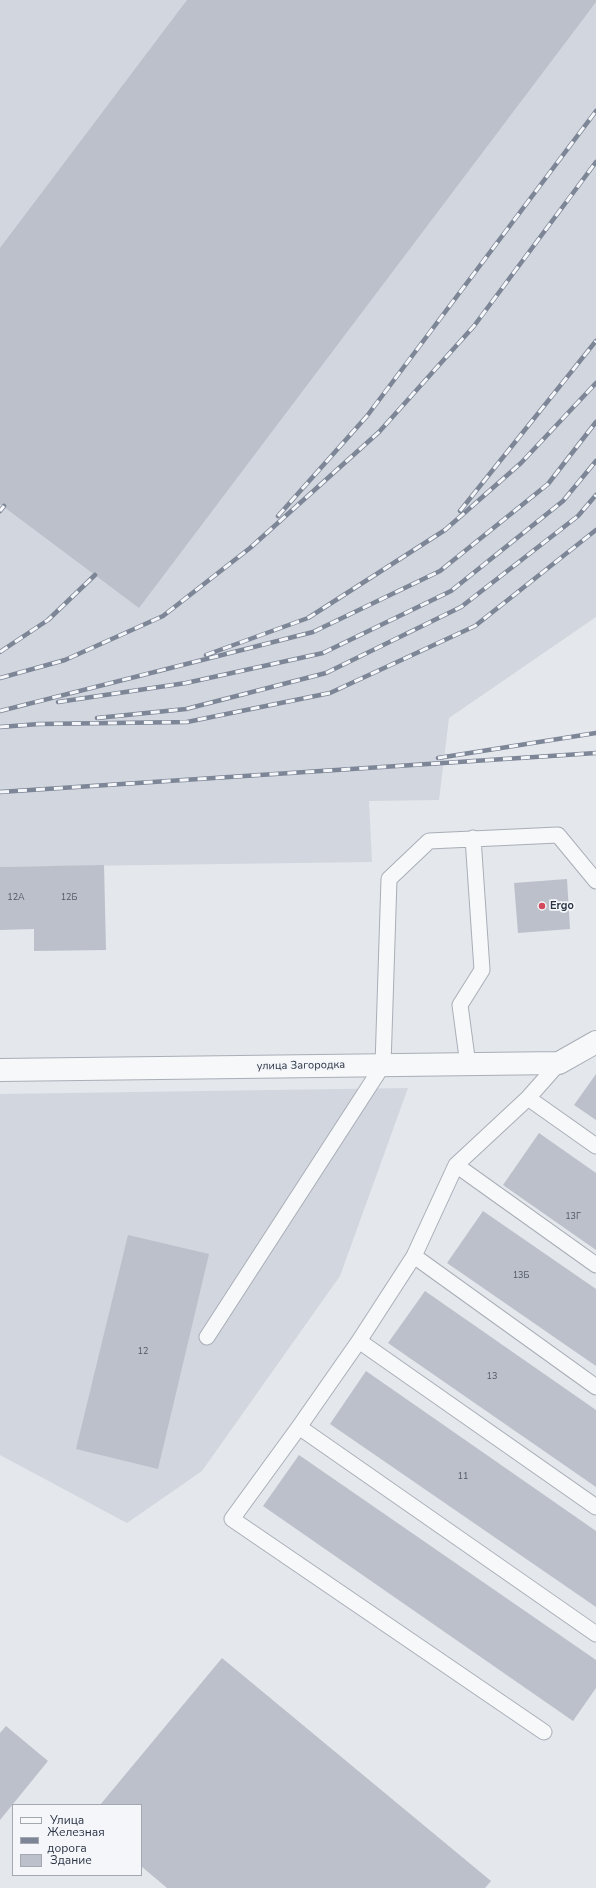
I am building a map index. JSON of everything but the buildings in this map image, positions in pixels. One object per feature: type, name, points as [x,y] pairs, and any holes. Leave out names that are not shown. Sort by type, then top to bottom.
[{"type":"street","name":"улица Загородка","points":[[0,1070],[559,1063],[596,1042]]},
{"type":"lane","points":[[207,1337],[383,1065],[389,879],[429,841],[558,834],[596,881]]},
{"type":"lane","points":[[468,1065],[460,1005],[482,970],[473,838]]},
{"type":"lane","points":[[544,1732],[232,1519],[299,1428],[359,1342],[414,1256],[456,1165],[528,1098],[559,1063]]},
{"type":"lane","points":[[528,1098],[596,1146]]},
{"type":"lane","points":[[456,1165],[596,1265]]},
{"type":"lane","points":[[414,1256],[596,1387]]},
{"type":"lane","points":[[359,1342],[596,1507]]},
{"type":"lane","points":[[299,1428],[596,1634]]},
{"type":"shaded area","points":[[0,0],[596,0],[596,617],[449,718],[439,800],[369,801],[372,862],[0,867]]},
{"type":"shaded area","points":[[408,1088],[340,1276],[202,1471],[127,1523],[0,1455],[0,1094]]},
{"type":"railway","points":[[278,516],[367,416],[596,111]]},
{"type":"railway","points":[[0,678],[65,660],[163,616],[250,548],[379,432],[474,326],[596,162]]},
{"type":"railway","points":[[460,511],[596,341]]},
{"type":"railway","points":[[206,655],[308,618],[445,530],[521,463],[596,383]]},
{"type":"railway","points":[[0,711],[313,632],[440,571],[548,484],[596,422]]},
{"type":"railway","points":[[58,702],[186,683],[323,653],[451,591],[563,501],[596,461]]},
{"type":"railway","points":[[97,718],[186,709],[326,673],[461,607],[578,516],[596,495]]},
{"type":"railway","points":[[0,511],[4,506]]},
{"type":"railway","points":[[0,727],[39,724],[187,722],[330,693],[475,626],[596,530]]},
{"type":"railway","points":[[0,652],[48,620],[95,575]]},
{"type":"railway","points":[[438,758],[596,733]]},
{"type":"railway","points":[[0,792],[596,753]]},
{"type":"place","name":"Ergo","points":[[542,906]]}]
